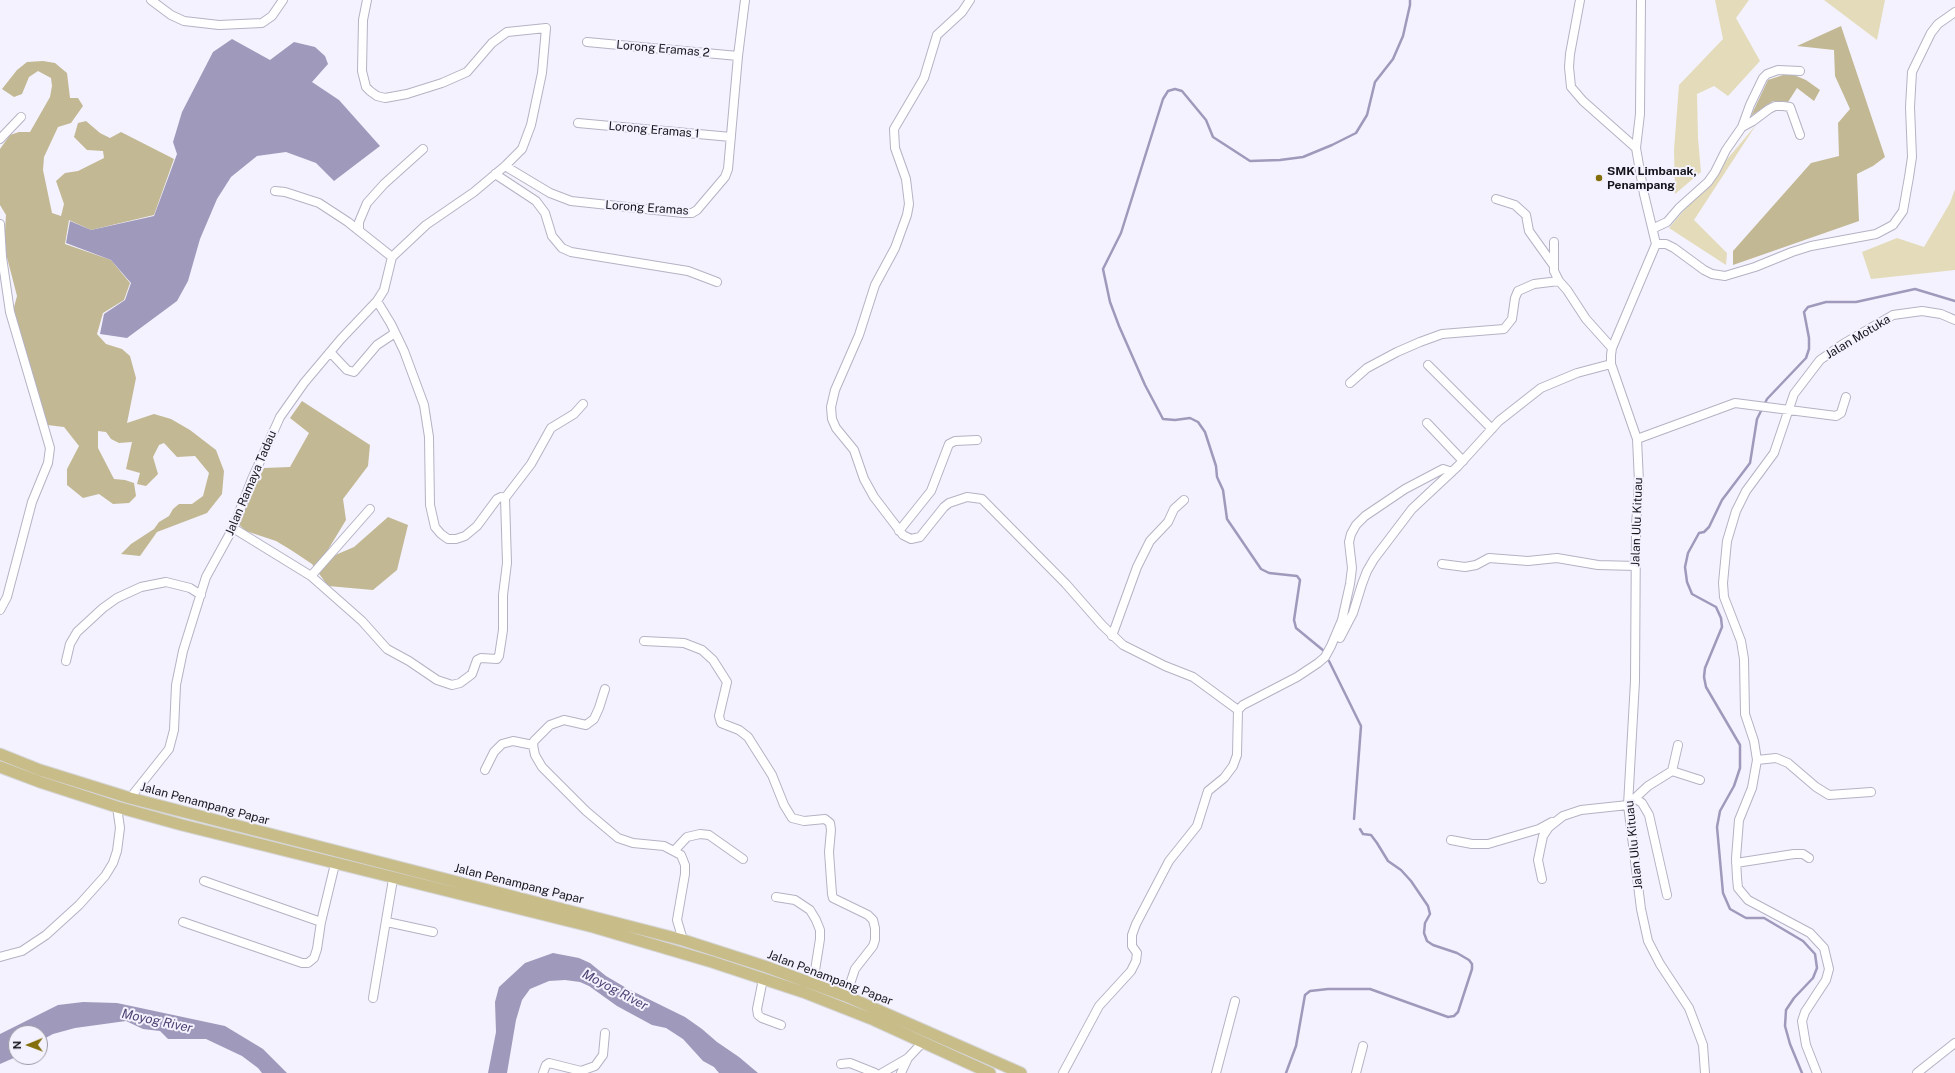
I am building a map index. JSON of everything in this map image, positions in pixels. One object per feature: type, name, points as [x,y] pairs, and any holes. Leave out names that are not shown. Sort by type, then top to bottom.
[{"type":"main road","name":"Jalan Penampang Papar","points":[[0,754],[40,770],[130,798],[683,940],[813,983],[932,1032],[1021,1073]]},
{"type":"main road","name":"Jalan Penampang Papar","points":[[0,767],[40,782],[117,807],[393,879],[593,927],[712,962],[867,1017],[990,1073]]},
{"type":"street","points":[[151,0],[171,15],[184,21],[219,25],[262,23],[272,16],[283,0]]},
{"type":"street","points":[[275,191],[285,192],[319,203],[359,230],[392,256],[421,229],[474,192],[505,166],[522,149],[531,125],[542,73],[546,28],[506,32],[492,43],[467,72],[435,86],[386,98],[377,96],[370,91],[366,86],[362,71],[363,20],[367,0]]},
{"type":"street","name":"Lorong Eramas","points":[[505,166],[550,193],[571,201],[692,213],[706,201],[725,177],[728,169],[738,56],[745,0]]},
{"type":"street","points":[[970,0],[962,12],[938,35],[924,78],[894,129],[895,148],[906,179],[909,204],[907,215],[895,248],[875,285],[859,335],[835,390],[831,407],[834,423],[854,450],[870,490],[899,531],[907,538],[920,537],[925,533],[944,506],[967,497],[973,496],[982,499],[1066,584],[1112,636],[1123,645],[1136,652],[1193,677],[1238,710]]},
{"type":"street","points":[[1580,0],[1570,54],[1569,67],[1571,87],[1582,101],[1636,148]]},
{"type":"street","points":[[1641,0],[1640,114],[1636,148],[1644,194],[1654,228],[1656,244],[1666,244],[1674,248],[1704,270],[1712,274],[1726,276],[1811,246],[1876,234],[1892,225],[1903,211],[1909,184],[1912,157],[1910,107],[1912,72],[1931,33],[1938,24],[1955,12]]},
{"type":"street","name":"Lorong Eramas 2","points":[[587,42],[738,56]]},
{"type":"street","points":[[1654,228],[1667,222],[1679,208],[1708,182],[1742,127],[1753,97],[1767,74],[1784,69],[1800,71]]},
{"type":"street","points":[[1742,127],[1753,122],[1775,106],[1790,107],[1800,135]]},
{"type":"street","points":[[0,139],[21,117]]},
{"type":"street","name":"Lorong Eramas 1","points":[[578,123],[731,137]]},
{"type":"street","points":[[359,230],[359,222],[367,203],[384,184],[423,149]]},
{"type":"street","points":[[495,174],[536,201],[545,212],[552,236],[562,248],[571,252],[688,271],[717,282]]},
{"type":"street","points":[[1496,199],[1515,205],[1526,215],[1530,231],[1554,266]]},
{"type":"street","points":[[0,224],[2,257],[10,312],[50,448],[48,463],[28,516],[7,597],[0,610]]},
{"type":"street","points":[[1554,242],[1554,271],[1559,281],[1567,290],[1586,319],[1612,348]]},
{"type":"street","name":"Jalan Ulu Kituau","points":[[1656,244],[1612,348],[1611,364],[1637,440],[1639,482],[1631,802],[1641,909],[1648,941],[1660,964],[1689,1008],[1703,1045],[1704,1073]]},
{"type":"street","name":"Jalan Ramaya Tadau","points":[[130,798],[169,749],[174,730],[178,673],[184,644],[200,595],[206,577],[233,528],[252,479],[276,425],[293,398],[330,352],[353,325],[377,301],[384,290],[392,256]]},
{"type":"street","points":[[1350,383],[1367,368],[1397,352],[1442,334],[1504,329],[1512,319],[1515,298],[1518,291],[1534,284],[1559,281]]},
{"type":"street","points":[[377,301],[395,333],[418,387],[427,422],[429,437],[429,493],[432,518],[435,527],[440,534],[448,538],[456,539],[465,536],[477,526],[497,499],[501,497],[505,498]]},
{"type":"street","name":"Jalan Motuka","points":[[1816,1073],[1806,1045],[1802,1021],[1805,1012],[1826,980],[1829,969],[1824,948],[1810,933],[1748,900],[1738,888],[1736,863],[1739,820],[1752,788],[1757,760],[1754,741],[1745,714],[1743,648],[1739,633],[1724,597],[1723,583],[1727,542],[1736,511],[1746,491],[1774,453],[1794,394],[1820,360],[1831,351],[1884,319],[1905,312],[1922,311],[1941,314],[1955,320]]},
{"type":"street","points":[[330,352],[347,370],[354,372],[377,345],[395,333]]},
{"type":"street","points":[[1332,646],[1338,640],[1353,613],[1362,584],[1374,559],[1412,509],[1463,461],[1499,421],[1540,388],[1577,373],[1611,364]]},
{"type":"street","points":[[1428,365],[1492,429]]},
{"type":"street","points":[[1637,440],[1735,403],[1760,405],[1773,409],[1836,416],[1841,413],[1846,397]]},
{"type":"street","points":[[233,528],[311,576],[362,621],[392,653],[410,661],[443,683],[460,683],[472,674],[477,660],[481,658],[497,659],[501,650],[503,595],[507,564],[505,498],[531,464],[551,428],[574,414],[583,404]]},
{"type":"street","points":[[1427,424],[1463,461]]},
{"type":"street","points":[[899,531],[931,491],[949,444],[955,441],[977,440]]},
{"type":"street","points":[[1063,1073],[1099,1006],[1134,966],[1137,953],[1132,946],[1132,935],[1136,924],[1169,861],[1197,826],[1208,791],[1224,778],[1233,766],[1237,755],[1238,710],[1243,705],[1297,677],[1318,663],[1325,657],[1332,646],[1342,620],[1352,568],[1350,551],[1351,534],[1365,516],[1406,489],[1443,469],[1452,472]]},
{"type":"street","points":[[1112,636],[1137,567],[1150,541],[1168,522],[1174,509],[1184,500]]},
{"type":"street","points":[[311,576],[370,508]]},
{"type":"street","points":[[1442,564],[1465,567],[1476,565],[1489,558],[1528,561],[1557,558],[1585,564],[1636,566]]},
{"type":"street","points":[[1352,568],[1362,584]]},
{"type":"street","points":[[66,661],[70,644],[77,632],[116,598],[141,587],[166,582],[190,588],[200,595]]},
{"type":"street","points":[[644,641],[684,643],[702,650],[713,660],[726,682],[719,716],[722,723],[739,730],[748,737],[772,775],[784,805],[792,818],[804,821],[825,819],[830,823],[831,830],[829,852],[833,898],[868,915],[873,920],[875,928],[875,940],[873,946],[855,969],[846,996]]},
{"type":"street","points":[[605,690],[596,716],[590,723],[582,725],[560,720],[544,730],[538,737],[533,745],[535,755],[542,767],[586,811],[613,834],[633,843],[664,846],[681,856],[685,865],[677,920],[683,940]]},
{"type":"street","points":[[485,770],[494,752],[502,744],[513,741],[533,745]]},
{"type":"street","points":[[1631,802],[1648,786],[1672,771],[1678,744]]},
{"type":"street","points":[[1757,760],[1776,758],[1788,763],[1816,787],[1829,795],[1871,792]]},
{"type":"street","points":[[1672,771],[1700,780]]},
{"type":"street","points":[[1451,840],[1472,844],[1488,844],[1539,829],[1563,816],[1588,809],[1631,802],[1642,803],[1649,815],[1667,895]]},
{"type":"street","points":[[0,957],[22,951],[46,935],[79,905],[105,876],[113,863],[117,851],[120,828],[117,807]]},
{"type":"street","points":[[1542,879],[1538,860],[1543,836],[1549,827],[1563,816]]},
{"type":"street","points":[[674,851],[687,837],[700,834],[709,835],[743,859]]},
{"type":"street","points":[[1736,863],[1794,854],[1803,854],[1809,858]]},
{"type":"street","points":[[182,922],[302,963],[308,963],[314,958],[317,948],[321,922],[335,864]]},
{"type":"street","points":[[373,998],[387,922],[393,879]]},
{"type":"street","points":[[204,881],[321,922]]},
{"type":"street","points":[[776,897],[795,900],[810,910],[816,920],[820,930],[820,940],[813,983]]},
{"type":"street","points":[[387,922],[433,932]]},
{"type":"street","points":[[763,979],[757,1009],[758,1015],[780,1025]]},
{"type":"street","points":[[1216,1073],[1235,1001]]},
{"type":"street","points":[[543,1073],[546,1064],[549,1063],[581,1071],[595,1066],[603,1054],[605,1033]]},
{"type":"street","points":[[901,1073],[908,1058],[922,1042]]},
{"type":"street","points":[[1917,1073],[1955,1043]]},
{"type":"street","points":[[1356,1073],[1363,1046]]},
{"type":"street","points":[[882,1073],[908,1058]]},
{"type":"street","points":[[841,1064],[854,1064],[875,1073]]},
{"type":"shaded area","points":[[1715,0],[1749,0],[1736,18],[1760,61],[1728,96],[1714,86],[1697,94],[1698,138],[1701,172],[1675,194],[1674,150],[1679,85],[1723,39]]},
{"type":"shaded area","points":[[1824,0],[1885,0],[1877,40]]},
{"type":"shaded area","points":[[1841,26],[1885,157],[1873,166],[1857,174],[1859,221],[1733,265],[1733,251],[1811,163],[1839,156],[1838,123],[1850,109],[1835,76],[1834,50],[1797,46]]},
{"type":"shaded area","points":[[43,61],[55,63],[67,73],[70,98],[78,98],[83,106],[71,123],[58,127],[44,157],[43,170],[52,213],[61,216],[64,204],[56,181],[65,173],[78,171],[104,158],[103,151],[87,150],[74,137],[78,123],[86,121],[100,133],[110,138],[121,132],[174,159],[154,215],[91,230],[69,220],[65,244],[111,260],[130,283],[124,300],[103,313],[97,334],[106,344],[122,349],[130,356],[136,378],[127,423],[154,414],[171,419],[190,430],[216,450],[224,471],[222,494],[207,513],[157,532],[140,556],[121,554],[131,544],[154,529],[159,522],[169,516],[173,509],[179,504],[192,504],[203,496],[209,473],[195,456],[177,457],[164,443],[159,445],[153,457],[158,474],[146,486],[137,484],[140,473],[126,469],[132,442],[119,443],[111,439],[106,432],[98,431],[98,448],[114,479],[134,483],[136,496],[129,503],[113,504],[99,494],[83,498],[67,485],[67,469],[79,446],[64,427],[47,425],[13,311],[17,296],[4,246],[6,215],[0,205],[0,149],[10,135],[19,132],[30,132],[50,97],[52,86],[51,78],[38,71],[29,77],[22,94],[14,97],[2,89],[17,70],[27,62]]},
{"type":"shaded area","points":[[1789,73],[1806,80],[1820,90],[1814,101],[1797,88],[1788,102],[1773,101],[1751,116],[1768,80]]},
{"type":"shaded area","points":[[1756,125],[1694,220],[1727,253],[1726,265],[1669,228]]},
{"type":"shaded area","points":[[1955,189],[1955,270],[1871,279],[1862,252],[1897,238],[1924,247],[1950,203]]},
{"type":"shaded area","points":[[302,401],[370,445],[368,466],[343,499],[346,520],[326,553],[333,556],[354,547],[388,517],[408,525],[397,570],[373,590],[328,586],[312,564],[276,541],[246,531],[237,523],[264,468],[290,467],[309,433],[290,418]]},
{"type":"water","points":[[232,39],[270,60],[294,42],[315,47],[325,56],[328,64],[312,82],[339,100],[380,146],[334,181],[316,163],[286,152],[257,156],[231,177],[217,199],[200,239],[188,281],[177,301],[127,338],[100,334],[104,314],[125,300],[131,283],[111,260],[66,243],[70,221],[91,230],[154,216],[177,154],[173,142],[182,112],[213,52]]},
{"type":"water","name":"Moyog River","points":[[553,953],[579,958],[590,963],[606,976],[628,989],[685,1017],[758,1073],[719,1073],[714,1067],[703,1061],[683,1039],[666,1028],[652,1025],[617,1006],[589,986],[580,982],[565,980],[549,981],[530,989],[522,1000],[516,1020],[507,1073],[488,1073],[496,1032],[495,1002],[499,987],[525,963]]},
{"type":"water","name":"Moyog River","points":[[83,1002],[117,1003],[225,1026],[263,1049],[287,1073],[262,1073],[258,1068],[242,1056],[206,1039],[168,1039],[160,1031],[143,1029],[126,1021],[75,1028],[48,1037],[48,1025],[18,1025],[58,1005]]},
{"type":"water","points":[[8,1030],[8,1060],[0,1064],[0,1034]]},
{"type":"waterway","points":[[1324,651],[1296,628],[1294,620],[1300,580],[1297,576],[1269,573],[1261,569],[1227,519],[1223,490],[1217,477],[1216,466],[1205,432],[1198,422],[1190,418],[1175,420],[1163,419],[1145,385],[1119,326],[1110,302],[1103,269],[1121,233],[1163,99],[1168,91],[1175,89],[1182,91],[1206,120],[1213,137],[1250,161],[1280,160],[1303,157],[1356,133],[1367,115],[1375,82],[1393,59],[1403,36],[1410,0]]},
{"type":"waterway","points":[[1802,1073],[1790,1044],[1785,1026],[1786,1010],[1794,998],[1813,978],[1817,968],[1815,954],[1803,941],[1764,918],[1746,918],[1730,909],[1723,893],[1717,827],[1720,811],[1734,786],[1740,768],[1740,745],[1706,687],[1704,677],[1705,668],[1722,627],[1721,618],[1716,607],[1692,594],[1687,582],[1685,567],[1688,553],[1699,533],[1704,532],[1709,527],[1722,500],[1750,463],[1757,419],[1767,399],[1806,358],[1809,349],[1809,338],[1804,312],[1808,307],[1826,302],[1856,302],[1915,289],[1955,301]]},
{"type":"waterway","points":[[1329,661],[1361,726],[1354,819]]},
{"type":"waterway","points":[[1286,1073],[1296,1046],[1305,995],[1310,991],[1328,989],[1370,989],[1448,1017],[1454,1016],[1458,1012],[1472,969],[1472,964],[1469,960],[1457,953],[1433,945],[1427,941],[1424,933],[1425,923],[1430,914],[1428,906],[1411,881],[1401,870],[1388,861],[1371,835],[1363,834],[1360,829]]},
{"type":"place","name":"SMK Limbanak, Penampang","points":[[1599,178]]}]
